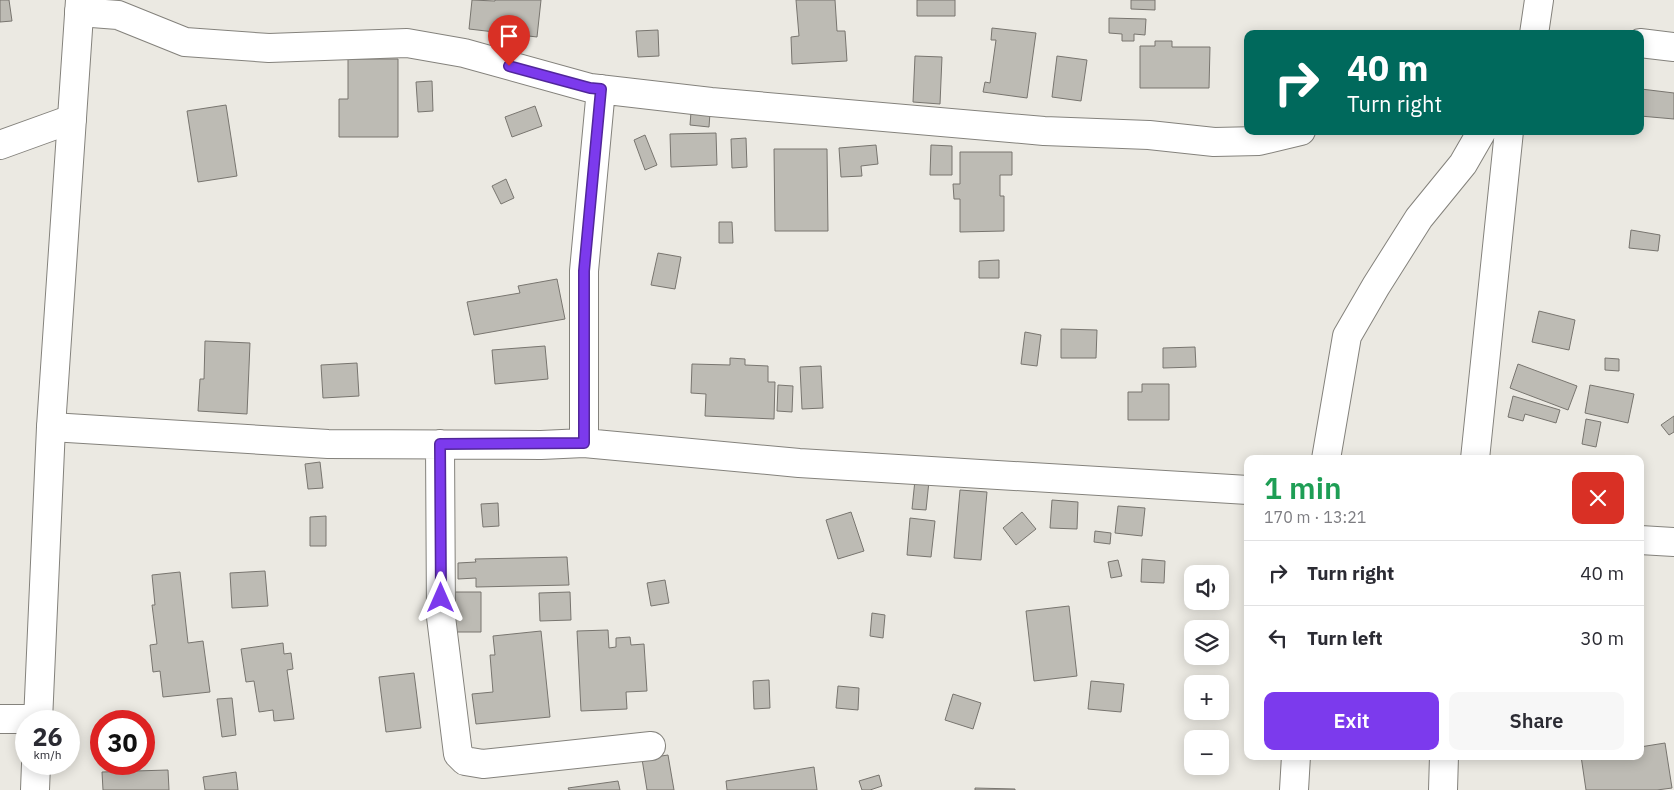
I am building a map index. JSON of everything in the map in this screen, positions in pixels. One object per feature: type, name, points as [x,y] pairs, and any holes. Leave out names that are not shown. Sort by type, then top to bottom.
[{"type":"street","points":[[1539,0],[1541,30]]},
{"type":"street","points":[[38,710],[52,427],[79,6],[122,8],[185,42],[269,48],[407,42],[464,53],[524,71],[601,89],[711,102],[1044,131],[1149,135],[1214,142],[1259,141],[1284,135]]},
{"type":"street","points":[[1644,44],[1674,47]]},
{"type":"street","points":[[584,443],[584,271],[601,89]]},
{"type":"street","points":[[0,145],[72,120]]},
{"type":"street","points":[[1327,455],[1347,336],[1419,218],[1463,164],[1480,135]]},
{"type":"street","points":[[1475,455],[1509,135]]},
{"type":"street","points":[[52,427],[328,444],[584,443],[798,463],[1244,490]]},
{"type":"street","points":[[440,444],[441,617],[458,754],[465,761],[483,764],[651,746]]},
{"type":"street","points":[[1644,540],[1674,542]]},
{"type":"street","points":[[0,719],[15,719]]},
{"type":"street","points":[[1294,790],[1296,760]]},
{"type":"street","points":[[1443,790],[1444,760]]},
{"type":"street","points":[[35,790],[36,775]]},
{"type":"building","points":[[0,0],[9,0],[12,21],[0,22]]},
{"type":"building","points":[[472,0],[541,0],[537,37],[469,29]]},
{"type":"building","points":[[796,0],[835,0],[837,31],[845,31],[847,61],[792,64],[791,37],[799,36]]},
{"type":"building","points":[[917,0],[955,0],[955,16],[917,16]]},
{"type":"building","points":[[1131,0],[1155,0],[1155,10],[1131,9]]},
{"type":"building","points":[[1109,18],[1146,19],[1145,35],[1134,34],[1134,41],[1122,41],[1122,34],[1109,33]]},
{"type":"building","points":[[992,28],[1036,33],[1027,98],[983,92],[985,82],[990,83],[996,40],[991,40]]},
{"type":"building","points":[[658,30],[659,56],[638,57],[636,31]]},
{"type":"building","points":[[1155,41],[1172,41],[1172,47],[1210,47],[1209,88],[1140,88],[1140,46],[1155,46]]},
{"type":"building","points":[[915,56],[942,57],[940,104],[913,102]]},
{"type":"building","points":[[1057,56],[1087,60],[1081,101],[1052,97]]},
{"type":"building","points":[[348,59],[398,59],[398,137],[339,137],[339,99],[348,99]]},
{"type":"building","points":[[432,81],[433,111],[418,112],[416,82]]},
{"type":"building","points":[[1644,89],[1674,93],[1674,119],[1644,116]]},
{"type":"building","points":[[226,105],[237,176],[198,182],[187,111]]},
{"type":"building","points":[[535,106],[542,126],[512,137],[505,117]]},
{"type":"building","points":[[691,112],[710,113],[709,127],[690,125]]},
{"type":"building","points":[[716,133],[717,165],[671,167],[670,134]]},
{"type":"building","points":[[645,135],[657,165],[645,170],[634,140]]},
{"type":"building","points":[[746,138],[747,167],[732,168],[731,139]]},
{"type":"building","points":[[876,145],[878,164],[861,166],[862,176],[841,177],[839,148]]},
{"type":"building","points":[[931,145],[952,146],[952,175],[930,175]]},
{"type":"building","points":[[774,149],[827,149],[828,231],[775,231]]},
{"type":"building","points":[[960,152],[1012,152],[1012,175],[1000,175],[1000,196],[1004,196],[1004,231],[960,232],[960,199],[954,199],[953,184],[960,184]]},
{"type":"building","points":[[506,179],[514,198],[501,204],[492,186]]},
{"type":"building","points":[[719,222],[732,222],[733,243],[719,243]]},
{"type":"building","points":[[1631,230],[1660,235],[1658,251],[1629,248]]},
{"type":"building","points":[[658,253],[681,257],[675,289],[651,285]]},
{"type":"building","points":[[999,260],[999,278],[979,278],[979,261]]},
{"type":"building","points":[[557,279],[565,319],[474,335],[467,302],[520,293],[518,286]]},
{"type":"building","points":[[1539,311],[1575,320],[1569,350],[1532,342]]},
{"type":"building","points":[[1061,329],[1097,330],[1096,358],[1061,358]]},
{"type":"building","points":[[1025,332],[1041,335],[1037,366],[1021,364]]},
{"type":"building","points":[[205,341],[250,343],[247,414],[198,411],[200,379],[204,379]]},
{"type":"building","points":[[545,346],[548,379],[495,384],[492,350]]},
{"type":"building","points":[[1195,347],[1196,367],[1163,368],[1163,348]]},
{"type":"building","points":[[730,358],[745,359],[745,365],[768,366],[768,382],[775,382],[774,419],[705,416],[706,394],[691,393],[692,364],[730,365]]},
{"type":"building","points":[[1605,358],[1619,359],[1619,371],[1605,370]]},
{"type":"building","points":[[357,363],[359,396],[323,398],[321,365]]},
{"type":"building","points":[[1518,364],[1577,386],[1568,410],[1510,388]]},
{"type":"building","points":[[821,366],[823,408],[802,409],[800,367]]},
{"type":"building","points":[[1142,384],[1169,384],[1169,420],[1128,420],[1128,392],[1142,392]]},
{"type":"building","points":[[778,385],[793,386],[792,412],[777,411]]},
{"type":"building","points":[[1590,385],[1634,394],[1628,423],[1585,413]]},
{"type":"building","points":[[1513,396],[1560,410],[1556,423],[1525,414],[1523,421],[1508,417]]},
{"type":"building","points":[[1674,416],[1674,432],[1669,435],[1661,425]]},
{"type":"building","points":[[1586,419],[1601,422],[1596,447],[1582,444]]},
{"type":"building","points":[[320,462],[323,488],[308,489],[305,464]]},
{"type":"building","points":[[915,480],[929,481],[926,510],[912,509]]},
{"type":"building","points":[[960,490],[987,492],[981,560],[954,558]]},
{"type":"building","points":[[1052,500],[1078,502],[1077,529],[1050,528]]},
{"type":"building","points":[[498,503],[499,526],[483,527],[481,504]]},
{"type":"building","points":[[1118,506],[1145,508],[1142,536],[1115,533]]},
{"type":"building","points":[[851,512],[864,551],[838,559],[826,520]]},
{"type":"building","points":[[1022,512],[1036,529],[1016,545],[1003,528]]},
{"type":"building","points":[[326,516],[326,546],[310,546],[310,517]]},
{"type":"building","points":[[910,518],[935,521],[931,557],[907,555]]},
{"type":"building","points":[[1095,531],[1111,533],[1110,544],[1094,542]]},
{"type":"building","points":[[567,557],[569,585],[476,587],[476,578],[458,579],[458,563],[476,562],[475,559]]},
{"type":"building","points":[[1142,559],[1165,561],[1164,583],[1141,582]]},
{"type":"building","points":[[1118,560],[1122,576],[1111,578],[1108,562]]},
{"type":"building","points":[[265,571],[268,606],[232,608],[230,573]]},
{"type":"building","points":[[180,572],[188,643],[203,641],[210,692],[163,697],[160,671],[153,672],[150,645],[157,644],[152,605],[155,605],[152,575]]},
{"type":"building","points":[[665,580],[669,603],[651,606],[647,583]]},
{"type":"building","points":[[455,592],[481,592],[481,632],[455,632]]},
{"type":"building","points":[[570,592],[571,620],[540,621],[539,593]]},
{"type":"building","points":[[1069,606],[1077,676],[1034,681],[1026,611]]},
{"type":"building","points":[[872,613],[885,615],[883,638],[870,636]]},
{"type":"building","points":[[608,630],[609,648],[616,647],[616,638],[630,637],[631,645],[644,644],[647,691],[626,692],[627,709],[581,711],[577,631]]},
{"type":"building","points":[[541,631],[550,717],[476,724],[472,694],[493,692],[490,655],[495,655],[493,636]]},
{"type":"building","points":[[283,643],[284,654],[291,653],[293,669],[287,670],[294,719],[274,721],[273,710],[259,712],[254,681],[246,682],[241,649]]},
{"type":"building","points":[[414,673],[421,728],[386,732],[379,677]]},
{"type":"building","points":[[769,680],[770,708],[754,709],[753,681]]},
{"type":"building","points":[[1091,681],[1124,684],[1121,712],[1088,709]]},
{"type":"building","points":[[838,686],[859,688],[858,710],[836,708]]},
{"type":"building","points":[[953,694],[981,703],[973,729],[945,720]]},
{"type":"building","points":[[232,698],[236,735],[222,737],[217,699]]},
{"type":"building","points":[[1665,743],[1672,788],[1657,790],[1586,790],[1582,760],[1644,760],[1644,746]]},
{"type":"building","points":[[668,755],[674,790],[647,790],[642,759]]},
{"type":"building","points":[[814,767],[817,790],[727,790],[726,781]]},
{"type":"building","points":[[155,770],[168,770],[169,790],[103,790],[102,775],[155,775]]},
{"type":"building","points":[[236,772],[238,790],[205,790],[203,777]]},
{"type":"building","points":[[879,775],[882,786],[870,790],[862,790],[859,781]]},
{"type":"building","points":[[618,781],[620,790],[569,790],[568,788]]},
{"type":"building","points":[[975,788],[1015,789],[1015,790],[975,790]]},
{"type":"route","points":[[441,598],[440,444],[584,443],[584,271],[601,89],[590,88],[509,66]]}]
